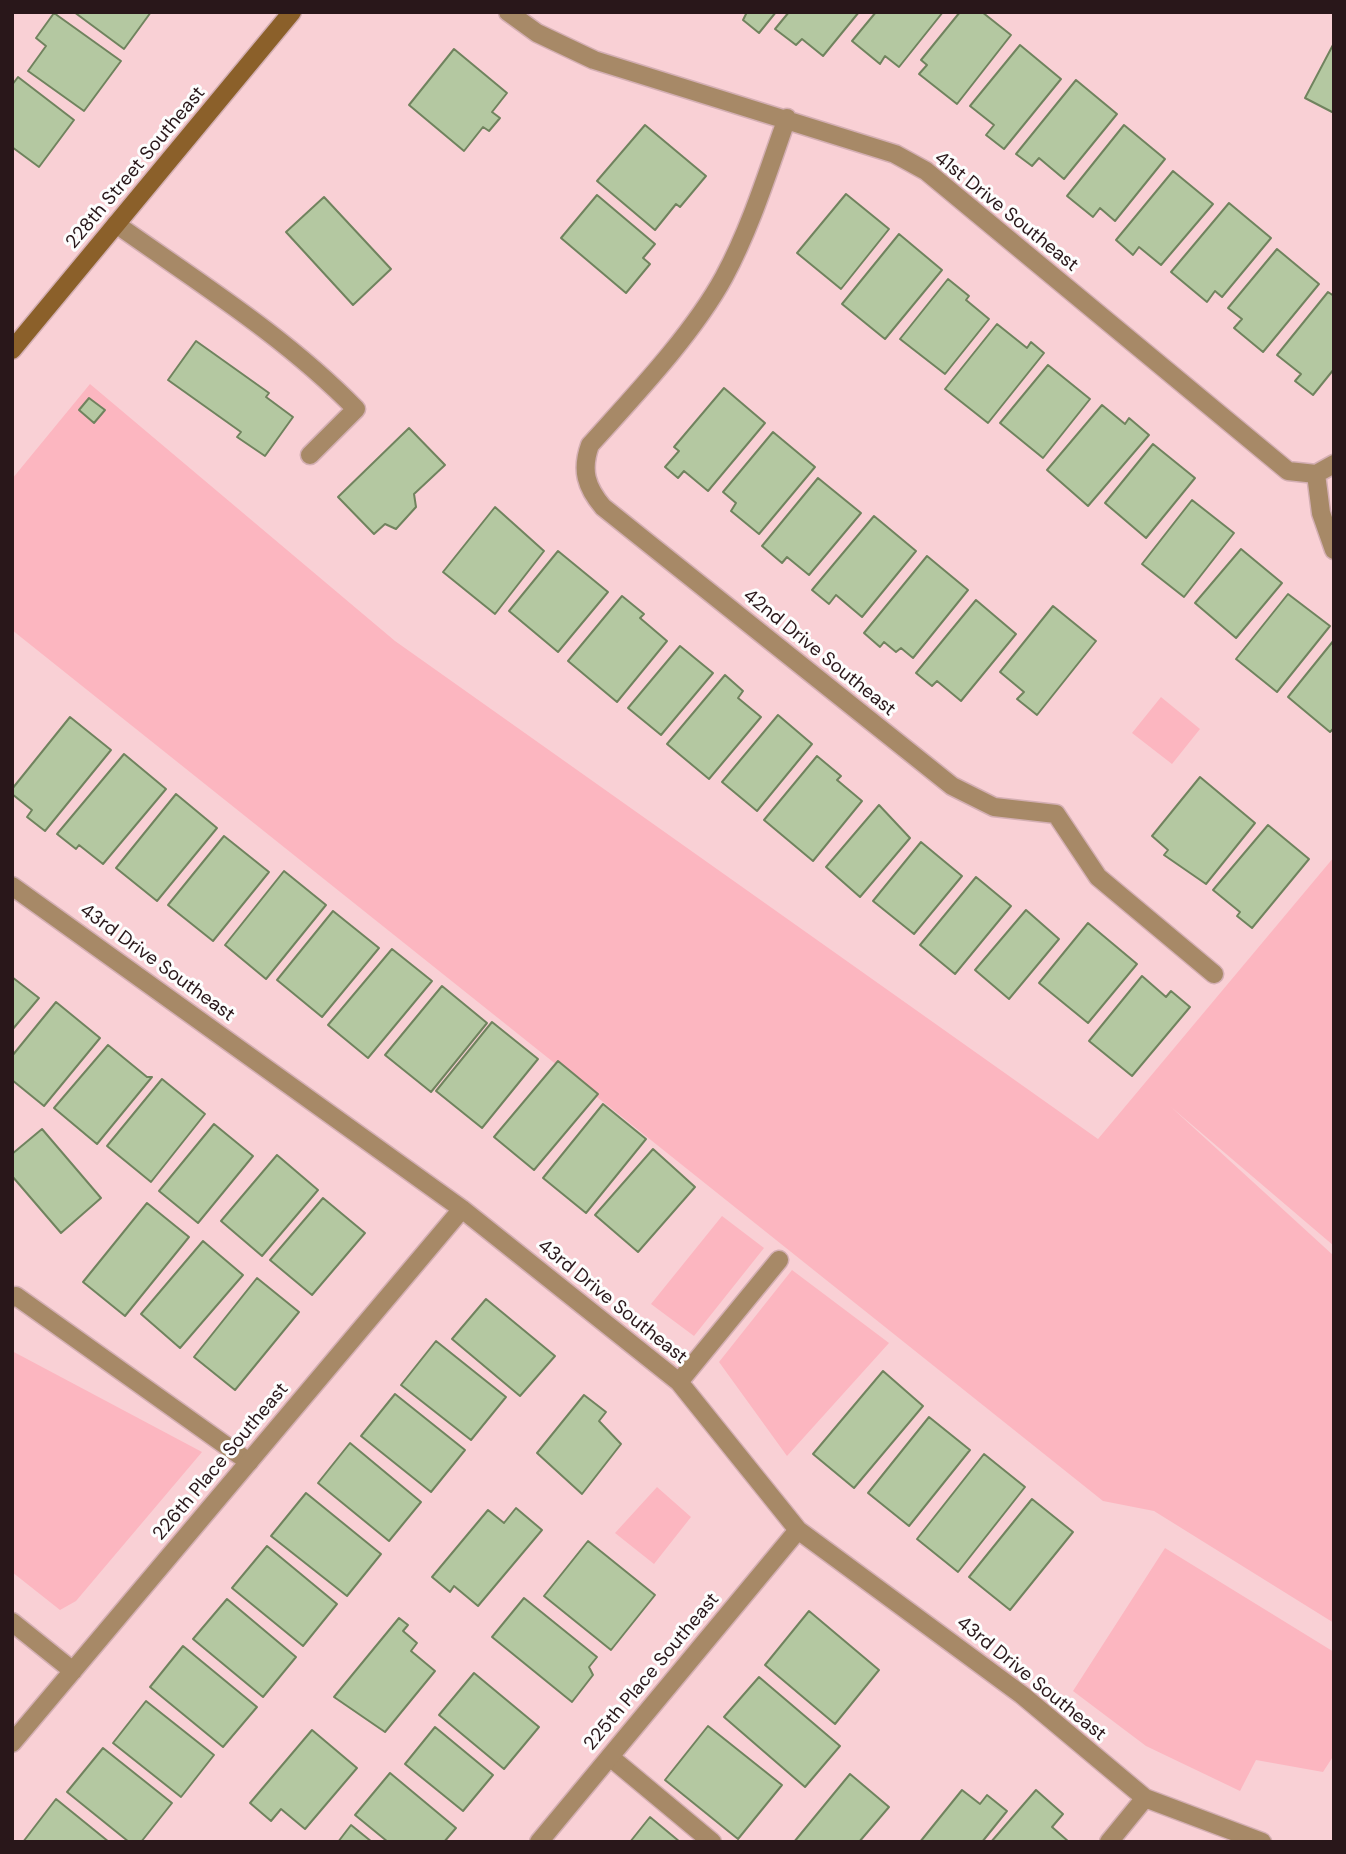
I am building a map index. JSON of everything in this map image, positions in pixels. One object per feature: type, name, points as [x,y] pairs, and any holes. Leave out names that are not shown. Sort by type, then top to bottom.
[{"type":"main road","name":"228th Street Southeast","points":[[12,350],[292,12]]},
{"type":"street","name":"41st Drive Southeast","points":[[508,12],[537,33],[594,60],[787,118],[895,154],[926,171],[1288,471],[1316,474]]},
{"type":"street","name":"42nd Drive Southeast","points":[[787,118],[747,228],[723,278],[691,326],[590,445],[585,460],[585,476],[591,493],[603,507],[952,786],[994,807],[1056,814],[1098,877],[1214,974]]},
{"type":"street","points":[[117,224],[306,362],[356,409],[310,455]]},
{"type":"street","points":[[1334,464],[1316,474],[1321,513],[1334,550]]},
{"type":"street","name":"43rd Drive Southeast","points":[[12,886],[462,1209],[679,1382],[797,1530],[1022,1695],[1144,1798],[1262,1842]]},
{"type":"street","name":"226th Place Southeast","points":[[12,1743],[462,1209]]},
{"type":"street","points":[[679,1382],[779,1260]]},
{"type":"street","points":[[12,1298],[16,1296],[249,1462]]},
{"type":"street","name":"225th Place Southeast","points":[[539,1842],[797,1530]]},
{"type":"street","points":[[12,1622],[73,1671]]},
{"type":"street","points":[[610,1757],[712,1842]]},
{"type":"street","points":[[1109,1842],[1144,1798]]},
{"type":"shaded area","points":[[90,384],[395,641],[1098,1139],[1334,857],[1334,1246],[1171,1107],[1334,1256],[1334,1623],[1154,1511],[1103,1501],[12,630],[12,479]]},
{"type":"shaded area","points":[[1161,697],[1200,729],[1172,764],[1132,733]]},
{"type":"shaded area","points":[[722,1216],[764,1248],[694,1336],[651,1304]]},
{"type":"shaded area","points":[[792,1270],[889,1343],[787,1456],[719,1362]]},
{"type":"shaded area","points":[[12,1351],[202,1452],[76,1601],[60,1610],[12,1572]]},
{"type":"shaded area","points":[[657,1487],[691,1517],[654,1564],[615,1533]]},
{"type":"shaded area","points":[[1165,1548],[1334,1652],[1334,1755],[1323,1772],[1256,1760],[1240,1791],[1146,1746],[1073,1691]]},
{"type":"building","points":[[74,12],[151,12],[124,49]]},
{"type":"building","points":[[747,12],[776,12],[759,33],[743,20]]},
{"type":"building","points":[[789,12],[859,12],[823,56],[802,39],[796,45],[775,29]]},
{"type":"building","points":[[876,12],[943,12],[899,67],[885,56],[880,64],[852,41]]},
{"type":"building","points":[[960,12],[982,12],[1011,35],[957,104],[919,74],[927,65],[921,60]]},
{"type":"building","points":[[54,13],[121,61],[84,111],[28,71],[46,46],[36,38]]},
{"type":"building","points":[[1334,43],[1334,113],[1305,98]]},
{"type":"building","points":[[1020,45],[1061,79],[1004,149],[986,135],[994,125],[970,106]]},
{"type":"building","points":[[454,49],[507,93],[492,112],[500,118],[489,131],[483,127],[464,151],[409,105]]},
{"type":"building","points":[[18,77],[74,120],[39,167],[12,147],[12,85]]},
{"type":"building","points":[[1076,80],[1117,114],[1064,179],[1039,158],[1032,166],[1016,154]]},
{"type":"building","points":[[645,125],[706,176],[680,207],[676,204],[655,230],[597,181]]},
{"type":"building","points":[[1124,125],[1165,159],[1115,221],[1100,208],[1093,217],[1067,196]]},
{"type":"building","points":[[1173,171],[1213,204],[1161,265],[1139,247],[1133,255],[1116,240]]},
{"type":"building","points":[[846,194],[889,229],[841,289],[797,253]]},
{"type":"building","points":[[597,195],[655,244],[643,258],[650,264],[626,293],[561,238]]},
{"type":"building","points":[[324,197],[391,269],[353,305],[286,232]]},
{"type":"building","points":[[1229,203],[1271,238],[1222,297],[1215,291],[1207,302],[1171,272]]},
{"type":"building","points":[[899,234],[942,270],[885,339],[842,304]]},
{"type":"building","points":[[1277,249],[1319,284],[1263,352],[1234,328],[1242,319],[1228,308]]},
{"type":"building","points":[[948,279],[969,296],[966,300],[989,319],[945,374],[900,339]]},
{"type":"building","points":[[1328,292],[1334,296],[1334,369],[1313,395],[1295,381],[1301,374],[1277,355]]},
{"type":"building","points":[[997,324],[1027,348],[1031,342],[1044,353],[988,423],[945,389]]},
{"type":"building","points":[[196,341],[269,393],[266,397],[293,417],[265,456],[237,437],[241,432],[168,380]]},
{"type":"building","points":[[1048,365],[1090,399],[1043,458],[1000,423]]},
{"type":"building","points":[[724,388],[765,423],[708,491],[684,471],[678,478],[665,467],[679,451],[674,447]]},
{"type":"building","points":[[89,398],[105,410],[94,423],[79,410]]},
{"type":"building","points":[[1102,405],[1125,424],[1129,418],[1149,435],[1088,506],[1047,470]]},
{"type":"building","points":[[409,428],[445,465],[414,494],[416,507],[396,529],[385,524],[374,534],[338,497]]},
{"type":"building","points":[[773,432],[815,467],[759,534],[731,511],[736,503],[723,492]]},
{"type":"building","points":[[1153,444],[1195,478],[1146,538],[1105,503]]},
{"type":"building","points":[[818,478],[861,513],[809,575],[787,557],[782,563],[762,546]]},
{"type":"building","points":[[1192,500],[1234,533],[1184,597],[1142,564]]},
{"type":"building","points":[[495,507],[544,551],[495,614],[443,572]]},
{"type":"building","points":[[874,516],[916,551],[862,617],[836,595],[829,604],[812,590]]},
{"type":"building","points":[[1241,549],[1282,583],[1236,638],[1195,603]]},
{"type":"building","points":[[558,551],[608,592],[558,652],[509,611]]},
{"type":"building","points":[[927,556],[968,590],[913,658],[901,648],[896,652],[884,642],[880,647],[864,633]]},
{"type":"building","points":[[1288,594],[1330,626],[1277,692],[1236,659]]},
{"type":"building","points":[[622,596],[644,614],[640,618],[667,641],[617,702],[568,661]]},
{"type":"building","points":[[976,600],[1016,634],[961,701],[937,681],[932,686],[916,673]]},
{"type":"building","points":[[1053,606],[1096,641],[1037,715],[1017,699],[1024,692],[1000,672]]},
{"type":"building","points":[[1334,640],[1334,728],[1330,732],[1288,697]]},
{"type":"building","points":[[680,646],[713,673],[661,735],[628,708]]},
{"type":"building","points":[[725,675],[743,691],[738,698],[761,717],[709,779],[667,744]]},
{"type":"building","points":[[778,715],[812,744],[757,811],[722,782]]},
{"type":"building","points":[[70,717],[111,750],[45,831],[27,817],[32,810],[12,794],[12,789]]},
{"type":"building","points":[[124,754],[166,789],[103,864],[79,845],[76,849],[57,834]]},
{"type":"building","points":[[817,756],[841,776],[837,780],[862,801],[813,861],[764,820]]},
{"type":"building","points":[[1200,777],[1255,823],[1206,884],[1164,855],[1168,850],[1152,836]]},
{"type":"building","points":[[176,794],[217,828],[157,901],[116,868]]},
{"type":"building","points":[[879,805],[910,838],[860,897],[826,867]]},
{"type":"building","points":[[1268,825],[1309,859],[1252,928],[1237,916],[1240,912],[1213,890]]},
{"type":"building","points":[[224,836],[269,872],[213,941],[168,905]]},
{"type":"building","points":[[921,842],[962,876],[914,934],[873,901]]},
{"type":"building","points":[[284,871],[326,905],[266,979],[225,945]]},
{"type":"building","points":[[976,877],[1011,906],[955,974],[920,945]]},
{"type":"building","points":[[1026,910],[1059,939],[1009,999],[975,970]]},
{"type":"building","points":[[333,911],[379,948],[322,1017],[277,980]]},
{"type":"building","points":[[1088,923],[1137,964],[1088,1023],[1039,983]]},
{"type":"building","points":[[392,949],[432,981],[368,1058],[328,1025]]},
{"type":"building","points":[[1142,976],[1166,997],[1171,991],[1190,1007],[1132,1076],[1089,1041]]},
{"type":"building","points":[[12,977],[39,998],[12,1030]]},
{"type":"building","points":[[442,986],[487,1023],[431,1092],[385,1055]]},
{"type":"building","points":[[56,1002],[100,1038],[44,1106],[12,1080],[12,1056]]},
{"type":"building","points":[[492,1022],[538,1059],[482,1128],[436,1091]]},
{"type":"building","points":[[108,1045],[147,1077],[152,1077],[97,1144],[54,1108]]},
{"type":"building","points":[[558,1061],[598,1094],[534,1170],[494,1137]]},
{"type":"building","points":[[162,1079],[205,1114],[151,1182],[107,1146]]},
{"type":"building","points":[[603,1104],[646,1139],[586,1213],[543,1178]]},
{"type":"building","points":[[214,1124],[253,1156],[198,1223],[159,1191]]},
{"type":"building","points":[[42,1129],[101,1198],[61,1233],[12,1176],[12,1154]]},
{"type":"building","points":[[653,1149],[695,1187],[638,1252],[595,1215]]},
{"type":"building","points":[[277,1155],[318,1190],[262,1256],[221,1221]]},
{"type":"building","points":[[323,1198],[365,1233],[312,1295],[270,1260]]},
{"type":"building","points":[[147,1203],[189,1237],[125,1316],[83,1282]]},
{"type":"building","points":[[203,1241],[243,1275],[180,1348],[141,1314]]},
{"type":"building","points":[[257,1278],[299,1312],[235,1390],[194,1357]]},
{"type":"building","points":[[486,1299],[555,1356],[520,1396],[452,1339]]},
{"type":"building","points":[[436,1341],[506,1397],[471,1440],[401,1385]]},
{"type":"building","points":[[883,1371],[923,1406],[854,1488],[813,1454]]},
{"type":"building","points":[[395,1394],[465,1450],[431,1492],[361,1436]]},
{"type":"building","points":[[584,1395],[606,1412],[599,1421],[621,1444],[582,1494],[537,1453]]},
{"type":"building","points":[[929,1417],[970,1450],[909,1526],[868,1493]]},
{"type":"building","points":[[350,1443],[421,1502],[389,1541],[318,1483]]},
{"type":"building","points":[[984,1454],[1025,1487],[958,1572],[917,1539]]},
{"type":"building","points":[[306,1493],[381,1554],[347,1596],[271,1536]]},
{"type":"building","points":[[1032,1499],[1073,1532],[1010,1610],[969,1577]]},
{"type":"building","points":[[516,1508],[542,1530],[478,1606],[454,1586],[450,1592],[432,1577],[488,1510],[504,1523]]},
{"type":"building","points":[[588,1541],[655,1595],[611,1650],[544,1596]]},
{"type":"building","points":[[267,1546],[337,1604],[303,1646],[232,1588]]},
{"type":"building","points":[[524,1598],[597,1657],[589,1667],[593,1675],[572,1702],[492,1637]]},
{"type":"building","points":[[227,1599],[296,1657],[263,1697],[193,1639]]},
{"type":"building","points":[[809,1611],[879,1670],[835,1724],[765,1665]]},
{"type":"building","points":[[399,1618],[408,1625],[403,1631],[417,1643],[411,1651],[435,1671],[385,1732],[334,1697]]},
{"type":"building","points":[[183,1646],[257,1707],[223,1747],[150,1687]]},
{"type":"building","points":[[474,1673],[539,1727],[504,1769],[439,1715]]},
{"type":"building","points":[[759,1677],[840,1746],[805,1787],[724,1717]]},
{"type":"building","points":[[146,1701],[214,1755],[181,1797],[113,1743]]},
{"type":"building","points":[[708,1726],[782,1785],[738,1839],[665,1780]]},
{"type":"building","points":[[435,1727],[493,1775],[463,1811],[405,1764]]},
{"type":"building","points":[[312,1730],[357,1768],[305,1829],[281,1809],[271,1821],[250,1803]]},
{"type":"building","points":[[103,1748],[172,1803],[141,1842],[129,1842],[67,1792]]},
{"type":"building","points":[[390,1773],[456,1828],[444,1842],[388,1842],[355,1815]]},
{"type":"building","points":[[850,1774],[889,1807],[859,1842],[794,1842]]},
{"type":"building","points":[[962,1790],[980,1804],[987,1795],[1007,1811],[982,1842],[920,1842]]},
{"type":"building","points":[[1036,1790],[1063,1814],[1052,1827],[1069,1842],[991,1842]]},
{"type":"building","points":[[56,1799],[109,1842],[23,1842]]},
{"type":"building","points":[[650,1817],[680,1842],[630,1842]]},
{"type":"building","points":[[351,1825],[372,1842],[338,1842]]}]
